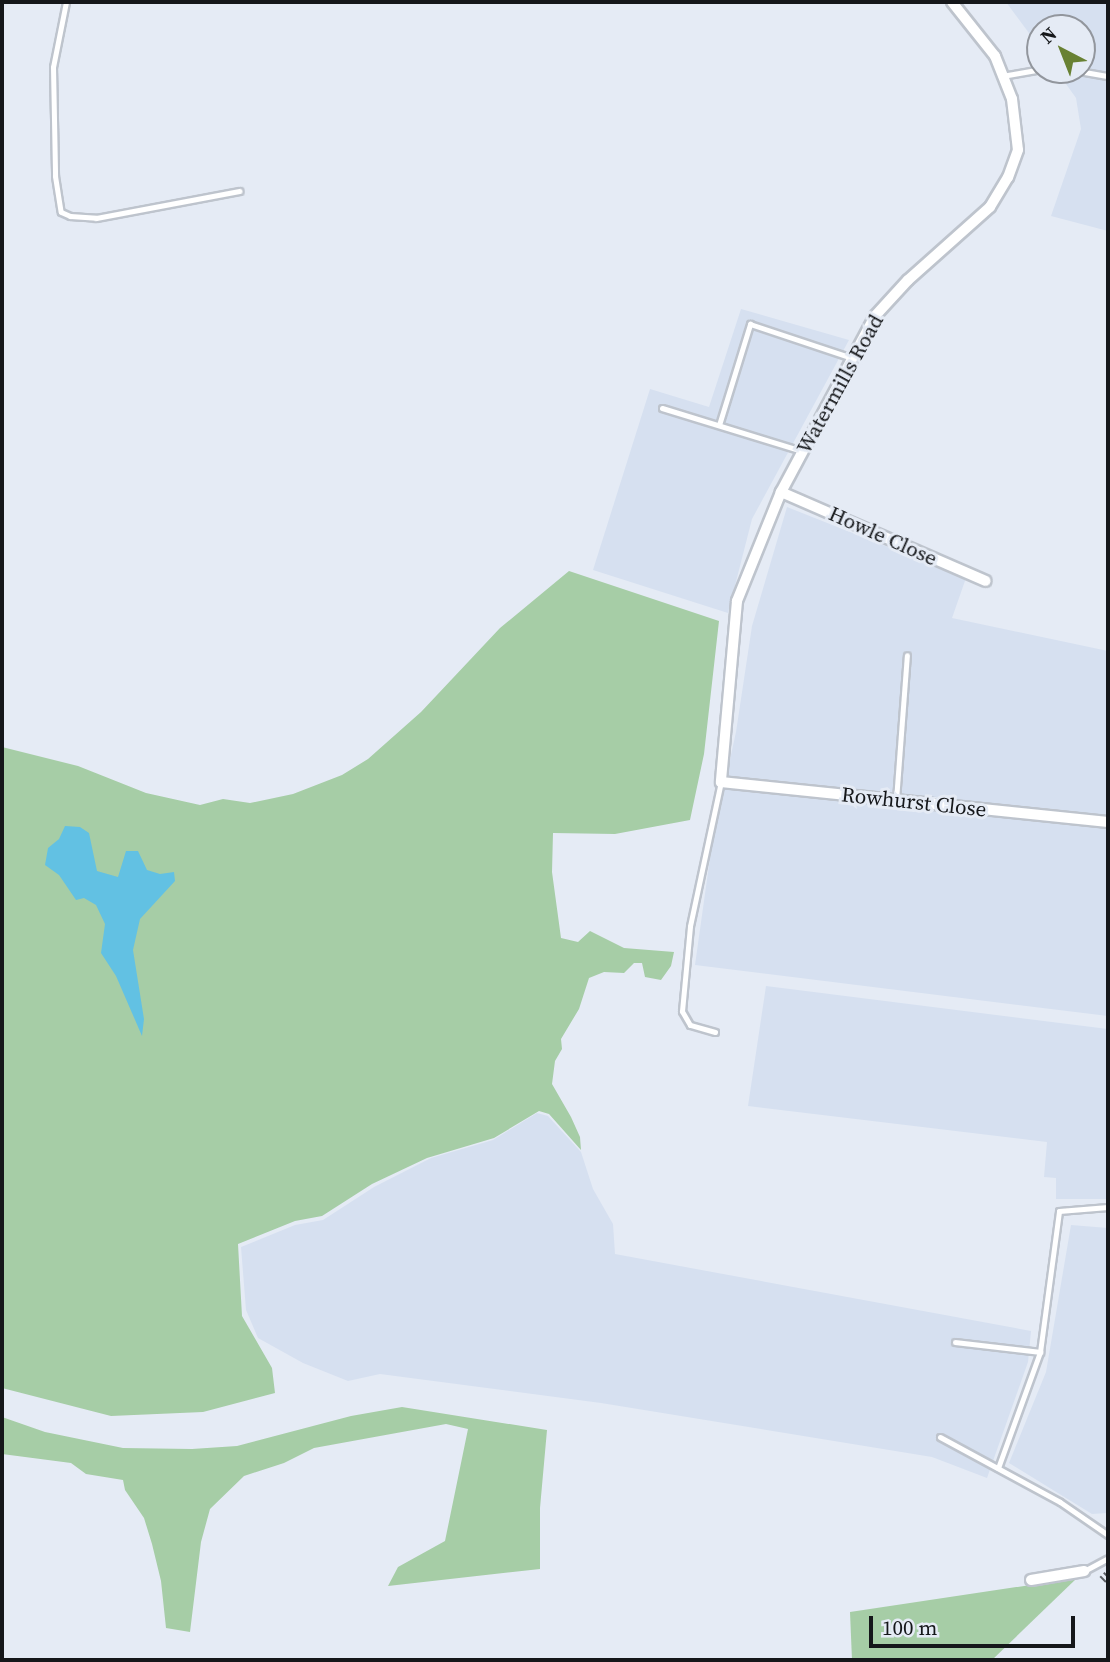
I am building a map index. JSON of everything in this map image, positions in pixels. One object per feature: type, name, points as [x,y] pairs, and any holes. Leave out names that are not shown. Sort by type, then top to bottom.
[{"type":"street","name":"Watermills Road","points":[[720,782],[737,601],[781,492],[875,316],[908,280],[990,207],[1008,177],[1018,150],[1012,99],[995,56],[952,2]]},
{"type":"street","name":"Howle Close","points":[[781,492],[986,581]]},
{"type":"street","name":"Rowhurst Close","points":[[720,782],[1108,822]]},
{"type":"street","points":[[1031,1580],[1084,1571]]},
{"type":"lane","points":[[66,2],[53,67],[55,176],[61,212],[70,216],[96,218],[239,191]]},
{"type":"lane","points":[[1002,76],[1026,72]]},
{"type":"lane","points":[[719,425],[750,324],[852,358]]},
{"type":"lane","points":[[662,408],[802,451]]},
{"type":"lane","points":[[896,800],[907,655]]},
{"type":"lane","points":[[715,1032],[690,1026],[682,1011],[690,926],[720,782]]},
{"type":"lane","points":[[998,1468],[1040,1352],[1059,1210],[1108,1208]]},
{"type":"lane","points":[[955,1342],[1040,1352]]},
{"type":"lane","points":[[940,1437],[1060,1502],[1108,1535]]},
{"type":"lane","points":[[1084,1571],[1108,1558]]},
{"type":"shaded area","points":[[1006,2],[1108,2],[1108,231],[1051,216],[1081,129],[1076,98],[1066,84],[1096,84],[1096,14],[1026,14],[1026,29]]},
{"type":"shaded area","points":[[741,309],[849,340],[752,519],[728,613],[593,570],[650,389],[709,407]]},
{"type":"shaded area","points":[[787,507],[966,578],[952,618],[1108,651],[1108,1016],[695,965],[713,837],[736,732],[752,626]]},
{"type":"shaded area","points":[[766,986],[1108,1029],[1108,1199],[1056,1199],[1056,1178],[1044,1177],[1047,1142],[748,1106]]},
{"type":"shaded area","points":[[537,1113],[548,1116],[581,1152],[593,1189],[613,1224],[615,1254],[1031,1331],[1028,1362],[987,1478],[932,1457],[601,1403],[380,1374],[348,1381],[303,1363],[258,1338],[246,1310],[241,1247],[295,1225],[323,1220],[374,1187],[431,1158],[493,1140]]},
{"type":"shaded area","points":[[1071,1225],[1108,1228],[1108,1513],[1092,1514],[1009,1463],[1046,1372]]},
{"type":"green space","points":[[569,571],[719,621],[704,754],[690,820],[615,834],[553,833],[552,872],[561,938],[578,942],[590,931],[624,948],[674,952],[671,966],[661,980],[645,977],[642,963],[634,963],[624,973],[604,972],[589,978],[579,1009],[561,1039],[562,1049],[555,1061],[552,1084],[580,1137],[581,1150],[549,1114],[539,1111],[494,1138],[427,1158],[372,1184],[322,1216],[295,1221],[238,1244],[242,1316],[272,1368],[275,1393],[203,1412],[111,1416],[2,1388],[2,747],[78,766],[146,793],[200,805],[223,799],[250,803],[293,794],[342,775],[368,759],[421,712],[500,628]]},
{"type":"green space","points":[[402,1407],[547,1430],[540,1508],[540,1569],[388,1586],[398,1567],[445,1541],[468,1429],[446,1424],[314,1448],[284,1463],[244,1476],[210,1509],[201,1542],[190,1632],[166,1628],[161,1581],[152,1544],[144,1518],[125,1490],[123,1480],[86,1474],[71,1463],[2,1454],[2,1417],[45,1432],[123,1448],[192,1449],[237,1446],[351,1416]]},
{"type":"green space","points":[[1077,1578],[992,1660],[852,1660],[850,1612]]},
{"type":"water","points":[[65,826],[80,827],[89,833],[97,871],[118,877],[126,851],[138,851],[147,870],[160,874],[174,872],[175,881],[140,919],[133,950],[144,1019],[142,1036],[116,976],[101,953],[105,924],[96,905],[84,898],[76,900],[59,875],[45,865],[48,848],[59,839]]},
{"type":"railway","points":[[1102,1574],[1108,1580]]}]
